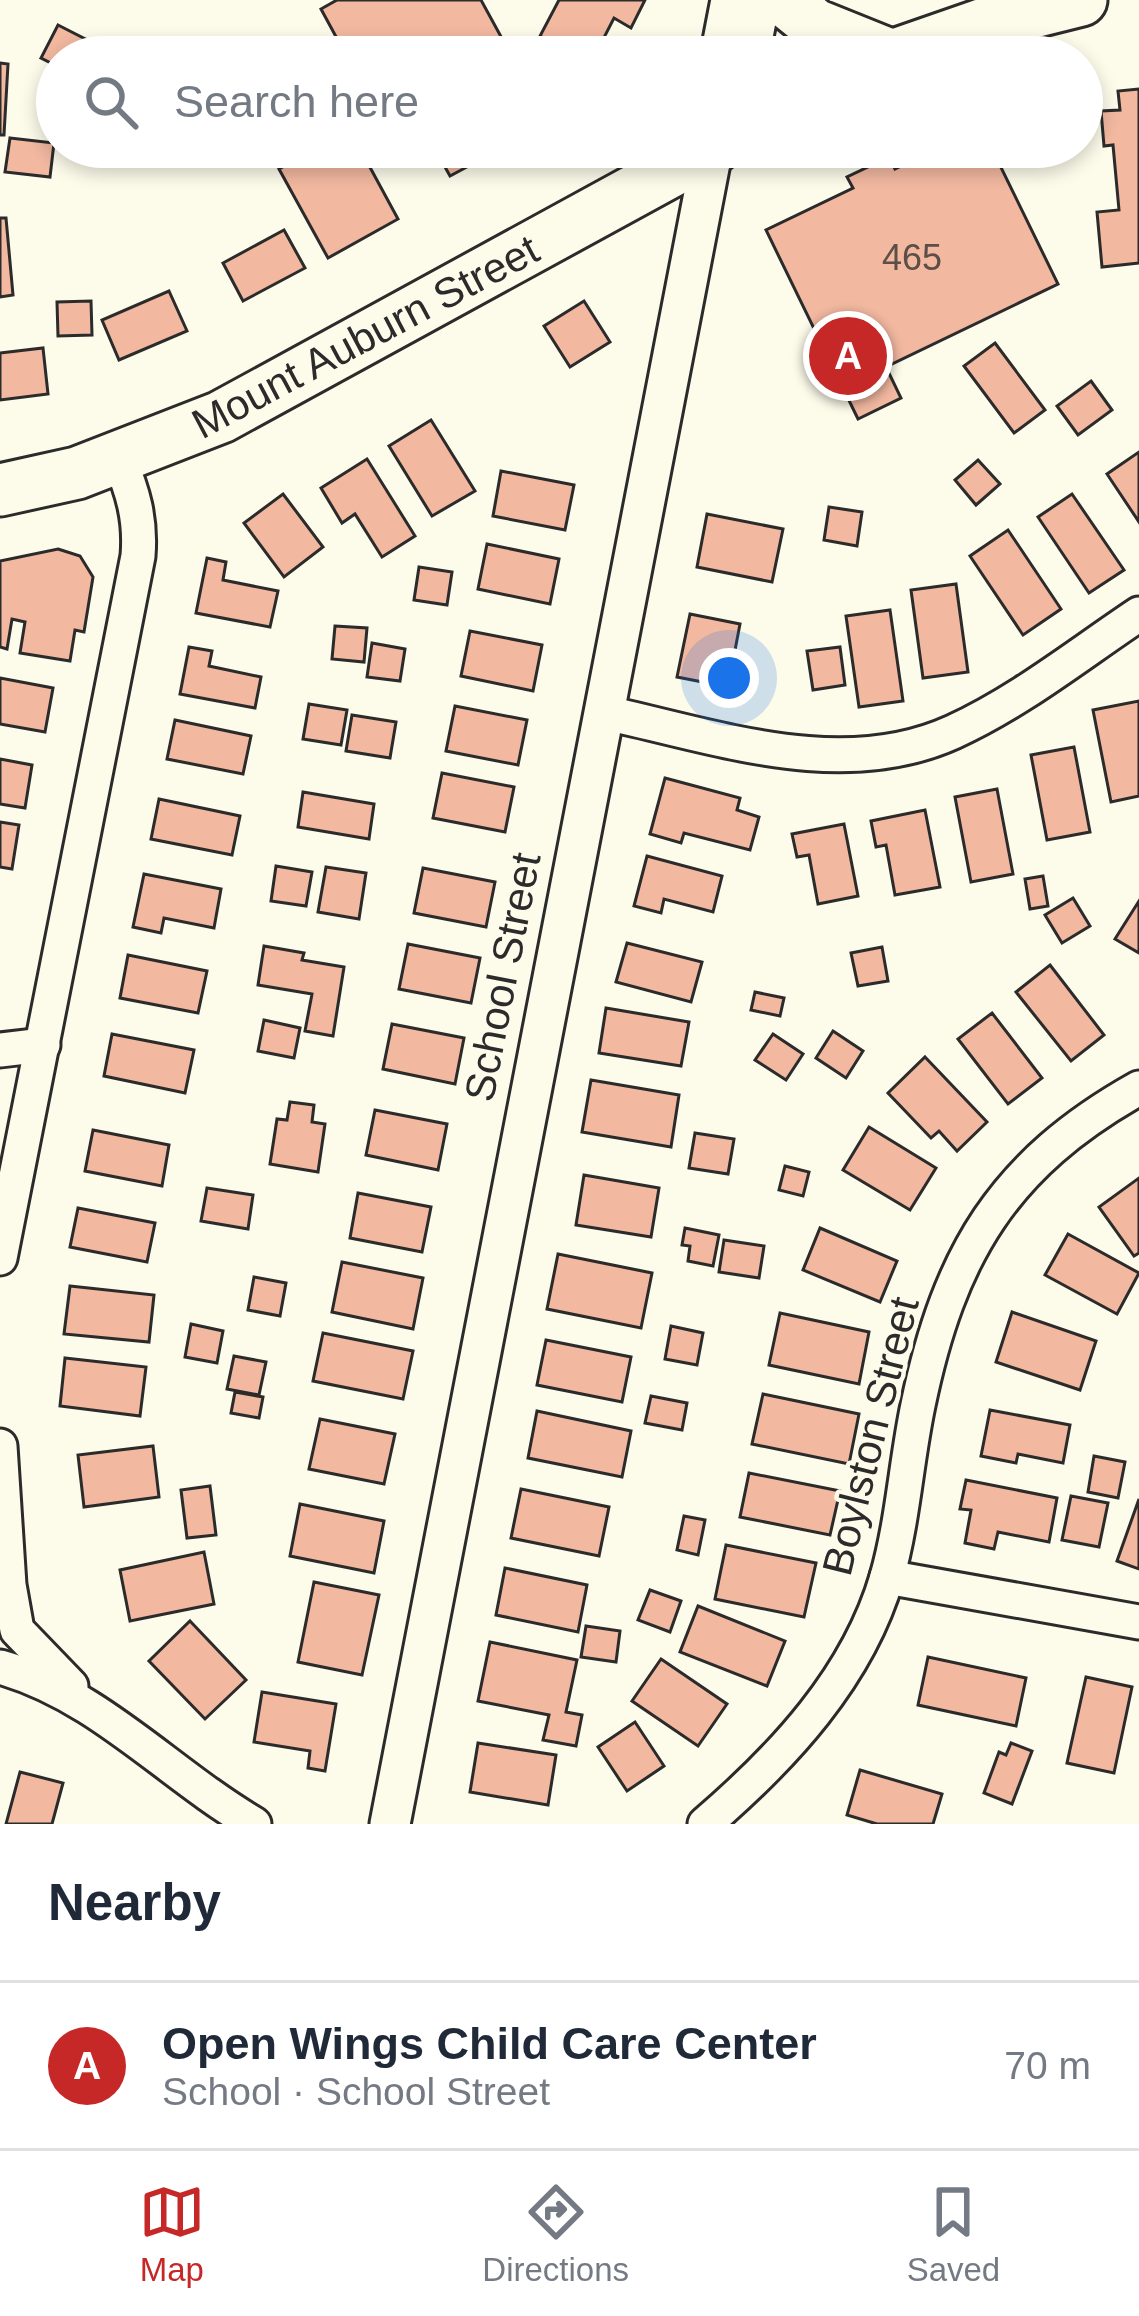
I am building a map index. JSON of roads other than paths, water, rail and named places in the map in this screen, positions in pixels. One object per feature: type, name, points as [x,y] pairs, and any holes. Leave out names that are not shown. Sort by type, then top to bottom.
[{"type":"main road","points":[[784,0],[839,36]]},
{"type":"main road","points":[[949,36],[1081,0]]},
{"type":"main road","name":"Mount Auburn Street","points":[[0,490],[119,458],[272,391],[676,168]]},
{"type":"street","points":[[724,36],[730,0]]},
{"type":"street","points":[[753,36],[760,0]]},
{"type":"street","name":"School Street","points":[[390,1824],[710,168]]},
{"type":"street","points":[[0,1258],[138,556],[140,526],[119,458]]},
{"type":"street","points":[[602,712],[778,750],[864,755],[909,748],[995,710],[1139,614]]},
{"type":"street","points":[[0,1049],[43,1045]]},
{"type":"street","name":"Boylston Street","points":[[706,1824],[743,1792],[814,1713],[845,1670],[887,1577],[931,1351],[968,1252],[996,1204],[1073,1130],[1139,1088]]},
{"type":"street","points":[[0,1446],[9,1585],[17,1630],[201,1812],[254,1824]]},
{"type":"street","points":[[887,1577],[1139,1622]]},
{"type":"street","points":[[0,1666],[94,1708]]},
{"type":"place","name":"Open Wings Child Care Center","points":[[848,356]]}]
